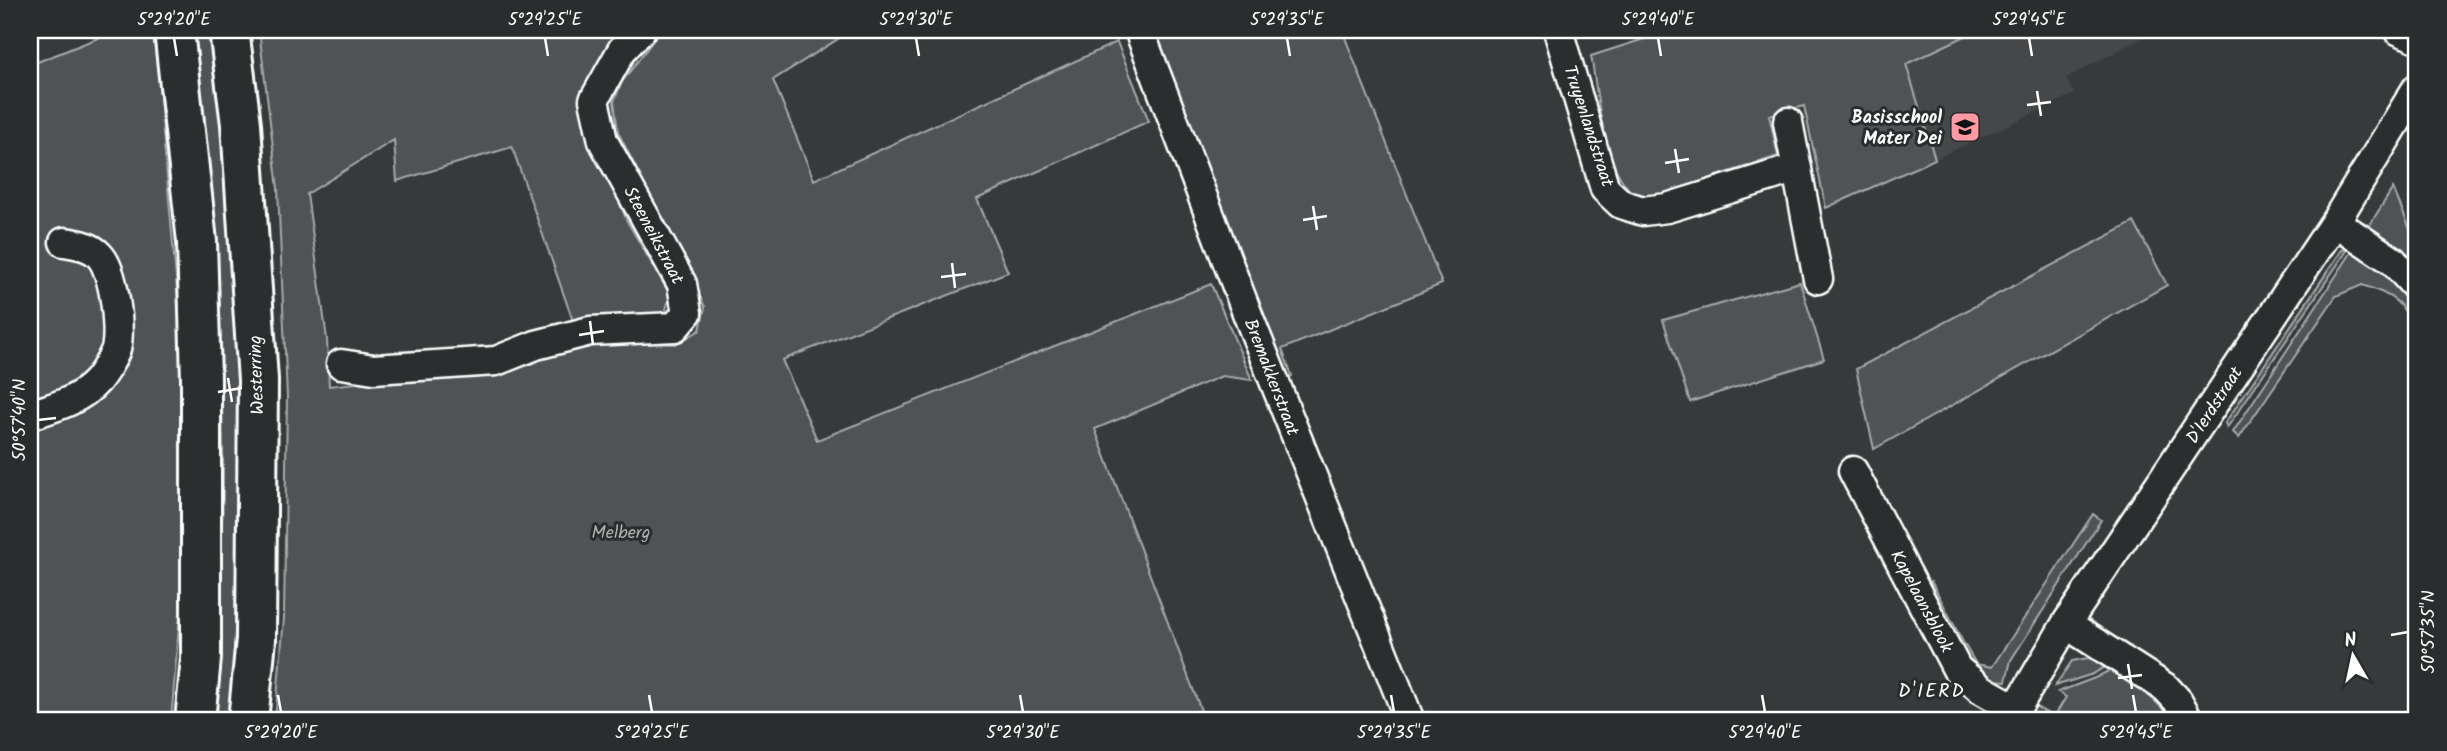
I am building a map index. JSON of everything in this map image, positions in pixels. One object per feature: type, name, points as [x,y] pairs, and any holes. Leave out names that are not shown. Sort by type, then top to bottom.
[{"type":"highway","points":[[174,30],[197,242],[201,379],[201,658],[195,721]]},
{"type":"highway","name":"Westerring","points":[[229,30],[241,124],[258,380],[256,639],[248,721]]},
{"type":"street","name":"Steeneikstraat","points":[[341,364],[374,369],[496,362],[536,345],[590,331],[675,327],[687,313],[682,284],[603,141],[594,100],[622,50],[641,30]]},
{"type":"street","name":"Bremakkerstraat","points":[[1139,30],[1258,341],[1410,721]]},
{"type":"street","name":"Truyenlandstraat","points":[[1558,30],[1605,189],[1621,204],[1643,211],[1667,208],[1797,168]]},
{"type":"street","points":[[2398,30],[2417,38]]},
{"type":"street","name":"D'Ierdstraat","points":[[2012,715],[2066,624],[2335,222],[2417,88]]},
{"type":"street","points":[[1788,122],[1818,279]]},
{"type":"street","points":[[2335,222],[2393,261],[2417,288]]},
{"type":"street","points":[[30,415],[69,402],[97,381],[116,349],[118,313],[110,278],[100,256],[85,246],[64,242]]},
{"type":"street","name":"Kapelaansblook","points":[[1853,471],[1957,669],[2012,715]]},
{"type":"street","points":[[2066,624],[2166,688],[2178,701],[2189,721]]},
{"type":"shaded area","name":"Basisschool Mater Dei","points":[[1978,30],[2157,30],[2066,78],[2074,94],[1935,159],[1906,64]]},
{"type":"green space","points":[[118,30],[152,30],[180,324],[182,589],[171,721],[30,721],[30,65]]},
{"type":"green space","points":[[193,30],[213,30],[237,302],[240,482],[230,721],[211,721],[220,583],[222,392],[210,184]]},
{"type":"green space","name":"Melberg","points":[[259,30],[620,30],[588,81],[583,114],[627,221],[670,295],[664,317],[619,316],[573,321],[512,147],[397,181],[394,140],[307,194],[327,339],[329,386],[498,368],[589,340],[676,344],[700,330],[705,307],[618,132],[614,101],[622,82],[661,30],[849,32],[773,80],[814,180],[1117,42],[1149,121],[977,199],[1008,272],[782,360],[817,440],[1211,284],[1252,380],[1222,376],[1095,429],[1205,721],[275,721],[284,618],[287,398],[278,189]]},
{"type":"green space","points":[[1148,30],[1342,30],[1442,284],[1282,349],[1292,376],[1288,379]]},
{"type":"green space","points":[[1672,30],[1978,30],[1906,64],[1935,159],[1826,208],[1804,106],[1769,115],[1778,156],[1659,195],[1636,196],[1624,184],[1615,168],[1603,131],[1591,56]]},
{"type":"green space","points":[[2393,188],[2417,246],[2417,274],[2377,238],[2369,226]]},
{"type":"green space","points":[[2134,222],[2167,285],[1874,449],[1856,369]]},
{"type":"green space","points":[[2348,249],[2227,428],[2225,423],[2342,250]]},
{"type":"green space","points":[[2353,250],[2361,251],[2409,294],[2417,307],[2417,332],[2401,306],[2382,292],[2362,285],[2336,296],[2239,438],[2233,432]]},
{"type":"green space","points":[[1800,282],[1824,359],[1690,402],[1663,320]]},
{"type":"green space","points":[[2093,514],[2101,520],[2011,660],[2006,681],[1991,680],[1973,674],[1922,587],[1931,581],[1976,664],[1992,667]]},
{"type":"green space","points":[[2088,658],[2108,665],[2093,674],[2055,686],[2072,661]]},
{"type":"green space","points":[[2112,669],[2130,678],[2176,721],[2024,721],[2033,705],[2054,717],[2066,697],[2058,692]]},
{"type":"place","name":"Basisschool Mater Dei","points":[[1965,127]]},
{"type":"district","name":"D'IERD","points":[[1932,690]]}]
